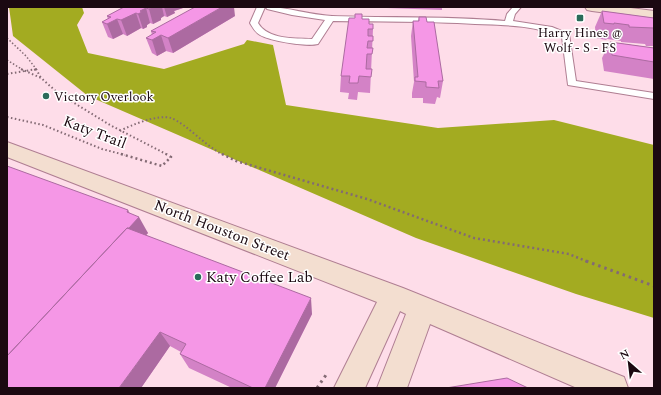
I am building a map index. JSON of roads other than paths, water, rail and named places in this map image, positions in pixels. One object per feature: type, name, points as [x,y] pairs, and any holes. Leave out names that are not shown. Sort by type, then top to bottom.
[{"type":"street","points":[[592,7],[654,15]]},
{"type":"street","name":"North Houston Street","points":[[7,149],[394,296],[613,388]]},
{"type":"street","points":[[349,388],[394,296]]},
{"type":"street","points":[[392,388],[422,308]]},
{"type":"lane","points":[[261,7],[254,23],[255,28],[264,34],[274,37],[315,42],[330,18]]},
{"type":"lane","points":[[270,7],[293,13],[330,18],[509,23],[555,30],[563,33],[567,39],[571,83],[654,96]]},
{"type":"lane","points":[[509,23],[511,14],[517,7]]},
{"type":"place","name":"Harry Hines @ Wolf - S - FS","points":[[580,18]]},
{"type":"place","name":"Victory Overlook","points":[[46,96]]},
{"type":"place","name":"Katy Coffee Lab","points":[[198,277]]}]
